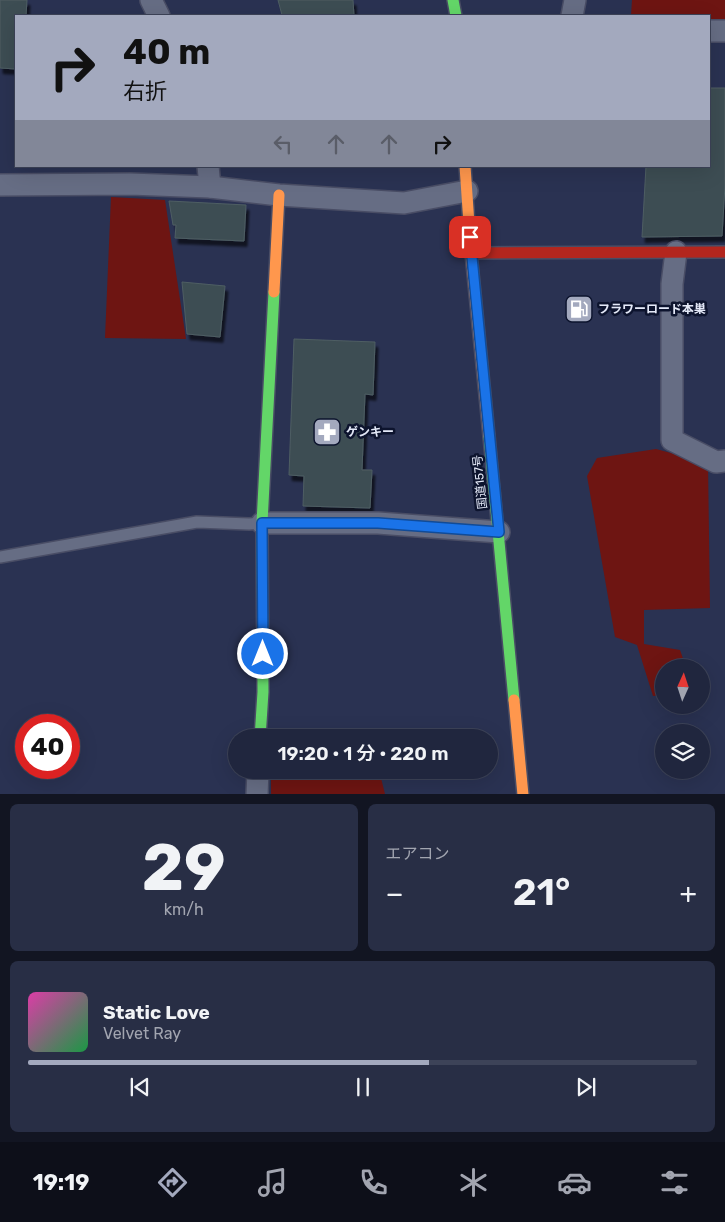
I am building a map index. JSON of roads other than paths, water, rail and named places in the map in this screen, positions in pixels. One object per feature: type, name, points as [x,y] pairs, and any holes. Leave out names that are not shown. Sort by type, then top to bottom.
[{"type":"main road","points":[[453,0],[456,15]]},
{"type":"main road","name":"国道157号","points":[[465,167],[471,253],[523,794]]},
{"type":"main road","points":[[261,729],[263,692],[262,523],[279,194]]},
{"type":"main road","points":[[471,253],[725,252]]},
{"type":"street","points":[[150,0],[158,15]]},
{"type":"street","points":[[572,15],[575,0]]},
{"type":"street","points":[[710,31],[725,31]]},
{"type":"street","points":[[0,185],[130,184],[209,176],[279,194],[404,203],[467,191]]},
{"type":"street","points":[[676,252],[672,294],[672,440],[716,462],[725,461]]},
{"type":"street","points":[[262,523],[378,523],[499,532]]},
{"type":"street","points":[[257,794],[258,779]]},
{"type":"lane","points":[[0,557],[197,522],[262,523]]},
{"type":"place","name":"フラワーロード本巣","points":[[579,309]]},
{"type":"place","name":"ゲンキー","points":[[327,432]]}]
